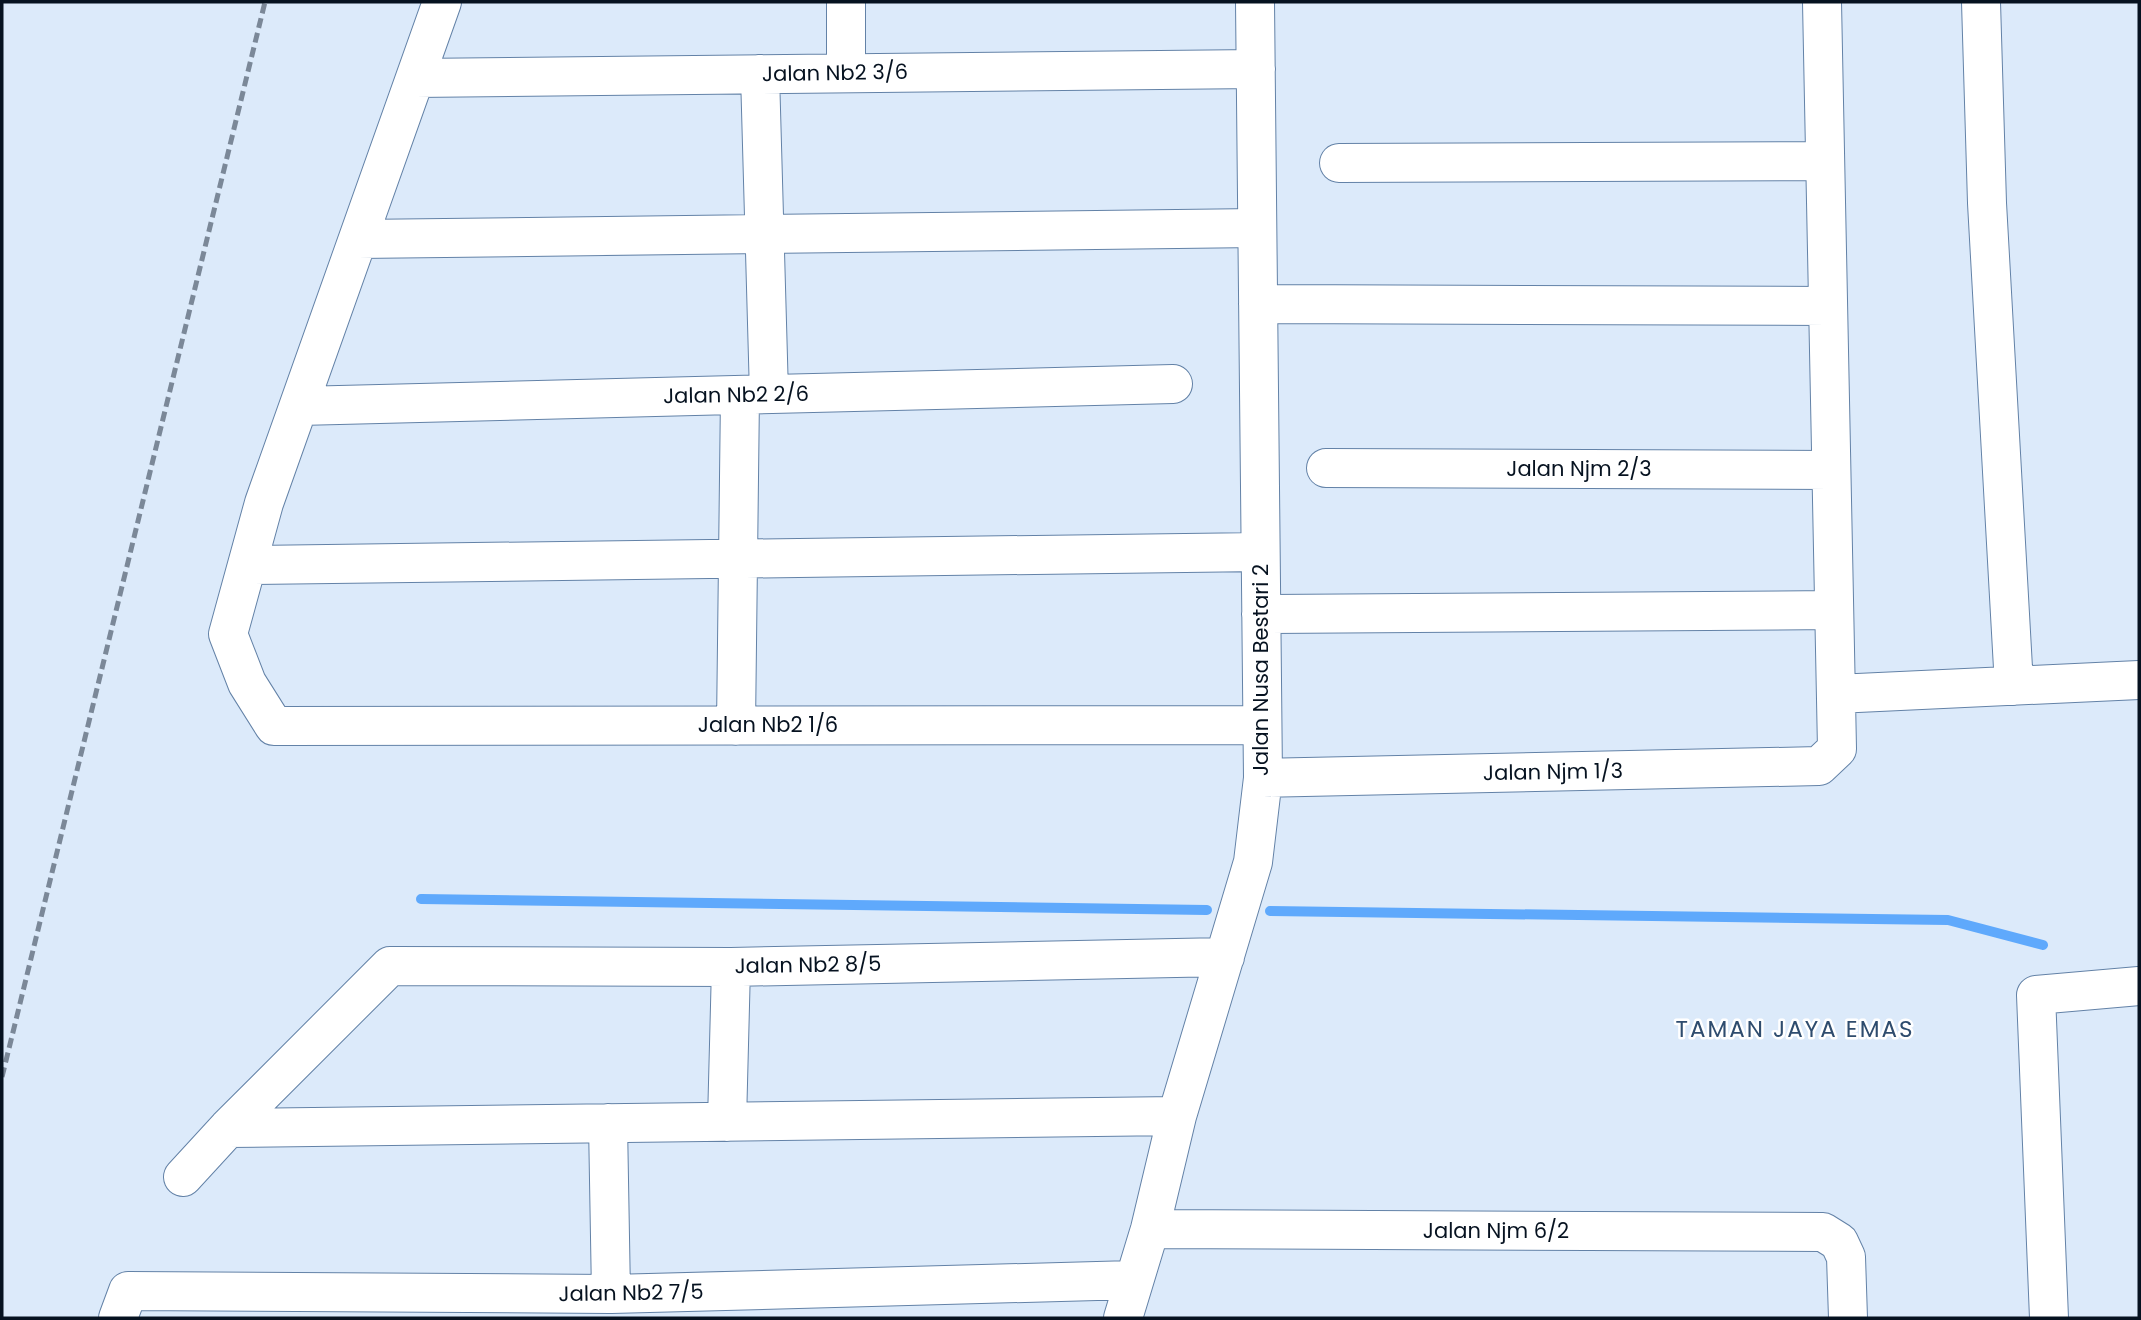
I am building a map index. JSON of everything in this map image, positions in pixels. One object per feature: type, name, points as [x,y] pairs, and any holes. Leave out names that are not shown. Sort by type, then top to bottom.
[{"type":"street","points":[[442,2],[264,503],[247,565],[1261,552]]},
{"type":"street","points":[[846,2],[846,73]]},
{"type":"street","name":"Jalan Nusa Bestari 2","points":[[1123,1318],[1150,1229],[1177,1116],[1253,862],[1263,778],[1255,2]]},
{"type":"street","points":[[1822,2],[1836,694],[2139,680]]},
{"type":"street","points":[[1980,2],[1987,203],[2014,686]]},
{"type":"street","name":"Jalan Nb2 3/6","points":[[415,78],[1255,69]]},
{"type":"street","points":[[736,726],[737,558],[755,394],[765,234],[760,74]]},
{"type":"street","points":[[1339,163],[1825,161]]},
{"type":"street","points":[[358,239],[1257,228]]},
{"type":"street","points":[[1258,304],[1828,306]]},
{"type":"street","name":"Jalan Nb2 2/6","points":[[299,406],[1173,384]]},
{"type":"street","name":"Jalan Njm 2/3","points":[[1326,468],[1831,470]]},
{"type":"street","name":"Jalan Nb2 1/6","points":[[247,565],[228,634],[247,683],[274,726],[1262,725]]},
{"type":"street","points":[[1261,614],[1834,610]]},
{"type":"street","name":"Jalan Njm 1/3","points":[[1263,778],[1819,766],[1837,749],[1836,694]]},
{"type":"street","name":"Jalan Nb2 8/5","points":[[228,1128],[390,966],[731,967],[1225,957]]},
{"type":"street","points":[[727,1122],[731,967]]},
{"type":"street","points":[[2049,1318],[2036,995],[2139,986]]},
{"type":"street","points":[[183,1177],[228,1128],[1177,1116]]},
{"type":"street","points":[[608,1123],[611,1294]]},
{"type":"street","name":"Jalan Njm 6/2","points":[[1150,1229],[1823,1232],[1839,1242],[1846,1257],[1849,1318]]},
{"type":"street","name":"Jalan Nb2 7/5","points":[[123,1304],[552,1306],[611,1294],[1133,1280]]},
{"type":"waterway","points":[[421,899],[1207,910]]},
{"type":"waterway","points":[[1270,911],[1948,920],[2043,945]]},
{"type":"railway","points":[[2,1077],[265,2]]},
{"type":"district","name":"TAMAN JAYA EMAS","points":[[1795,1029]]}]
